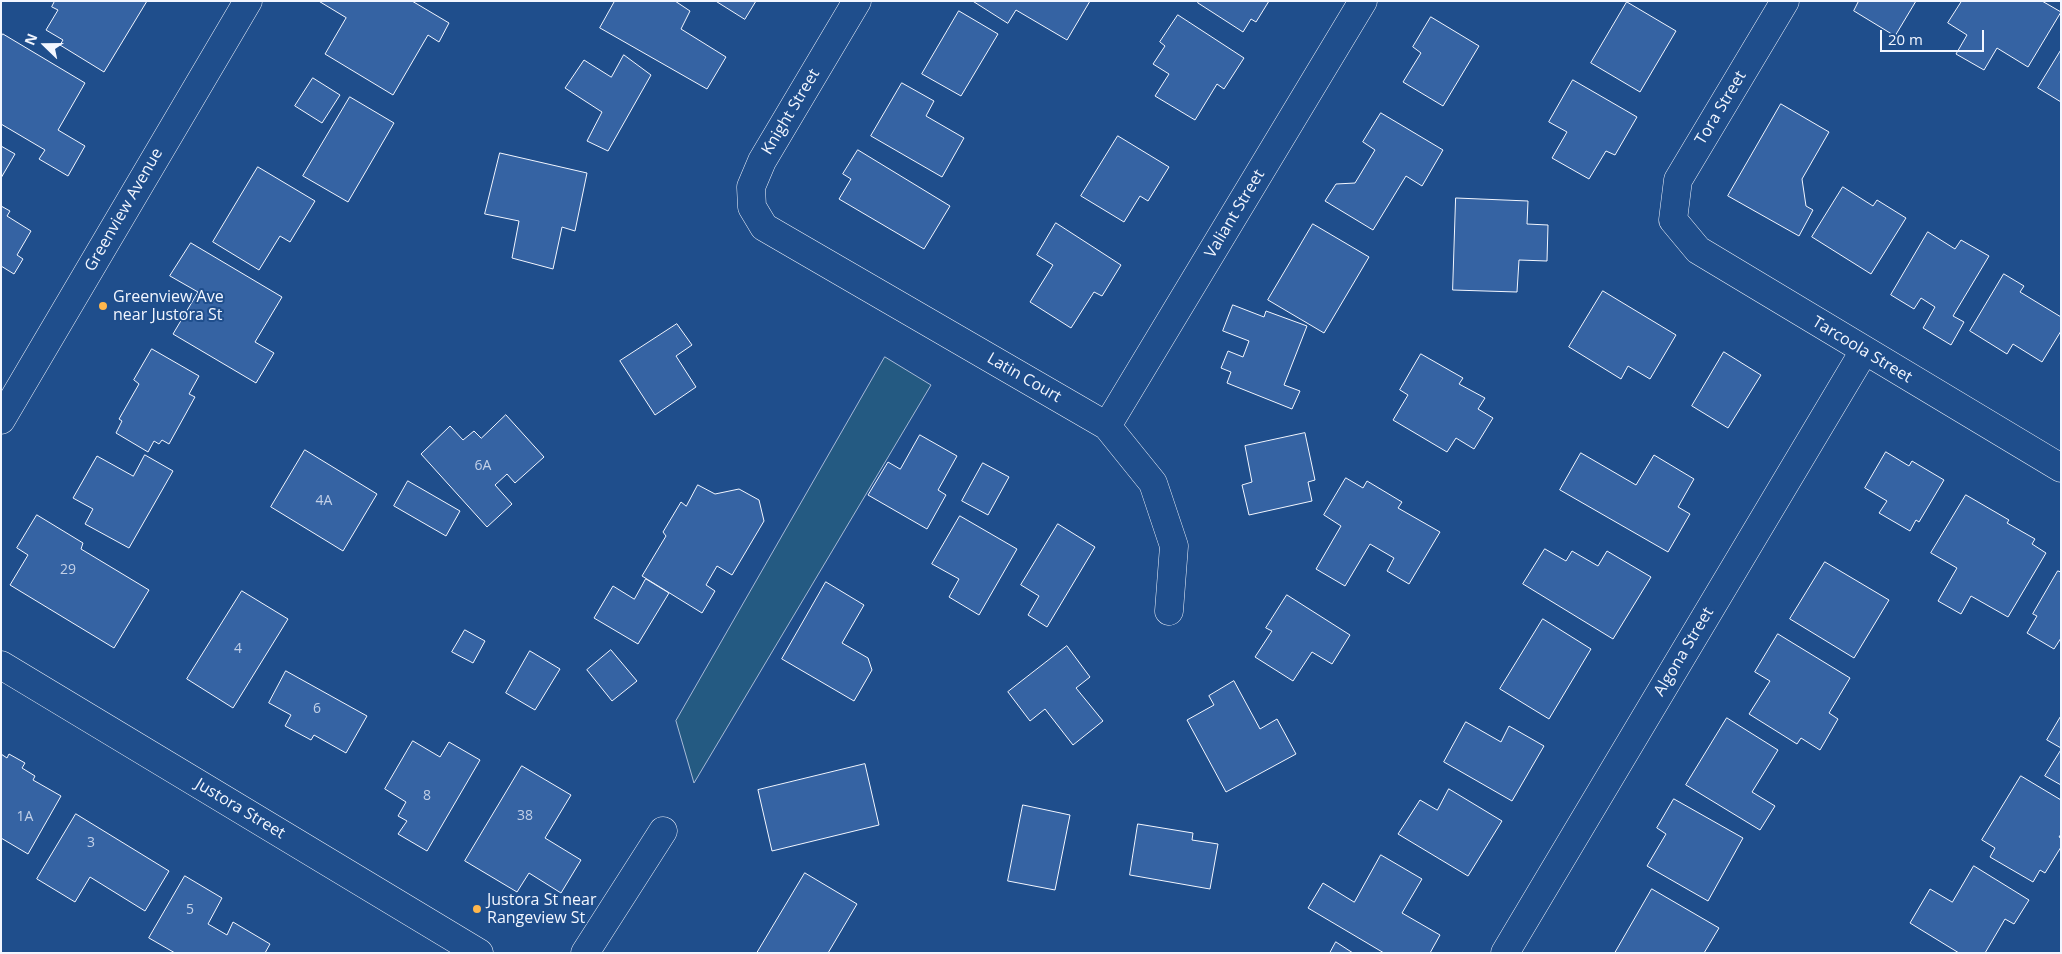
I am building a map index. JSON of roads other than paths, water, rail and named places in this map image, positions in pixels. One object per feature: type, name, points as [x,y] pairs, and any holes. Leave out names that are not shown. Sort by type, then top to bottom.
[{"type":"street","name":"Greenview Avenue","points":[[1,420],[248,1]]},
{"type":"street","name":"Knight Street","points":[[764,227],[752,208],[751,187],[769,148],[857,1]]},
{"type":"street","name":"Valiant Street","points":[[1107,426],[1363,1]]},
{"type":"street","name":"Tora Street","points":[[1673,220],[1678,180],[1785,1]]},
{"type":"street","name":"Tarcoola Street","points":[[1673,220],[1698,250],[2061,468]]},
{"type":"street","name":"Latin Court","points":[[764,227],[1107,426],[1153,483],[1174,546],[1169,611]]},
{"type":"street","name":"Algona Street","points":[[1505,953],[1864,351]]},
{"type":"street","name":"Justora Street","points":[[1,665],[479,953]]},
{"type":"street","points":[[585,953],[663,831]]},
{"type":"place","name":"Greenview Ave near Justora St","points":[[103,306]]},
{"type":"place","name":"Justora St near Rangeview St","points":[[477,909]]}]
